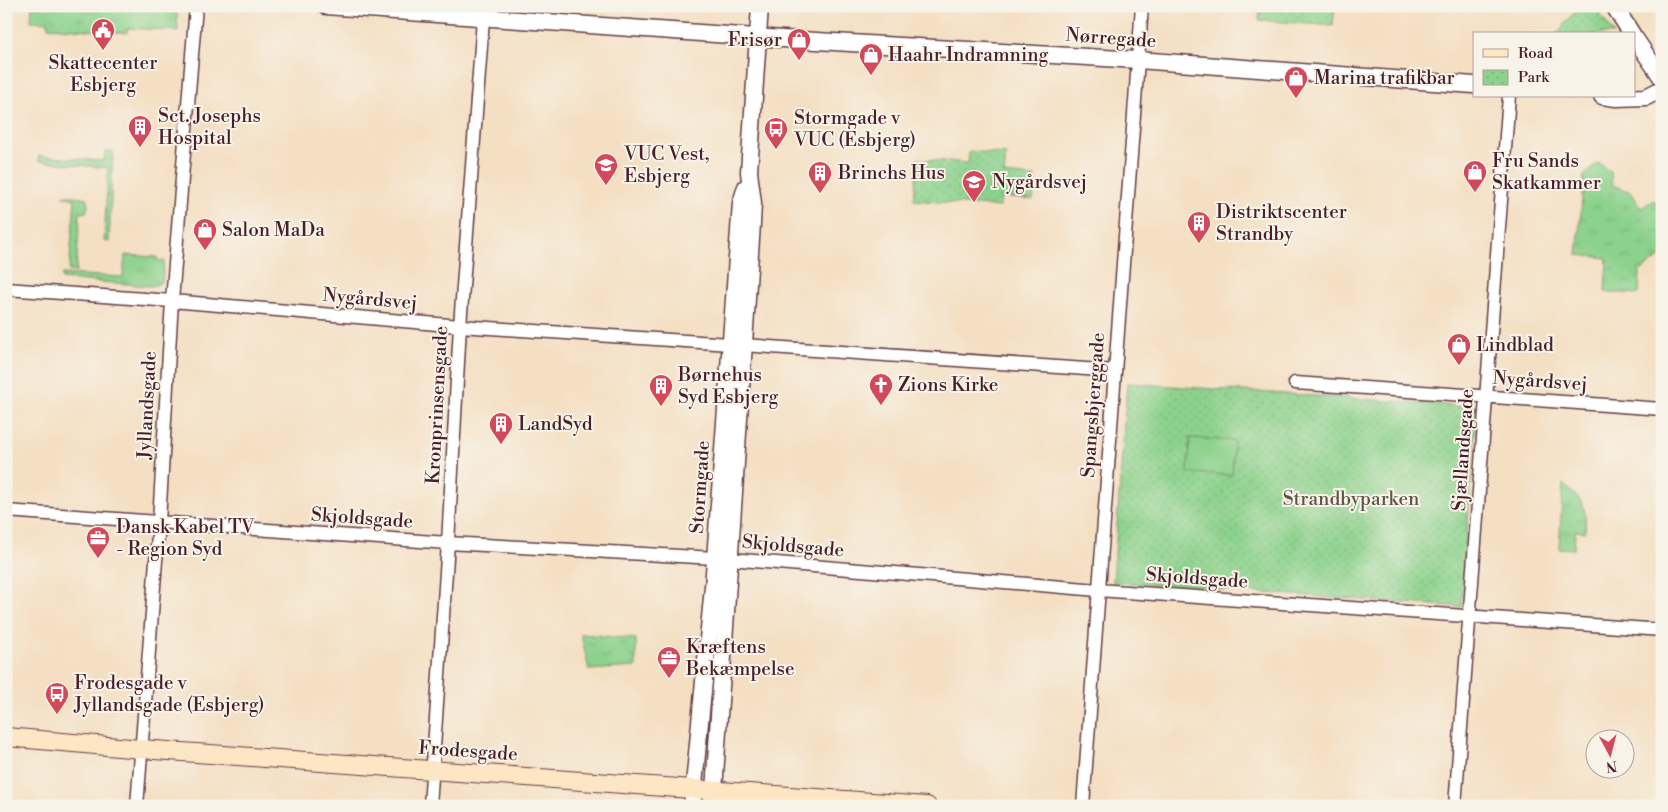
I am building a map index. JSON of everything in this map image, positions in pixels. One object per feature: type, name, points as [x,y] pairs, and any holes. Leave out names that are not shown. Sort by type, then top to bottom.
[{"type":"main road","name":"Frodesgade","points":[[6,737],[141,749],[432,770],[692,798],[927,806]]},
{"type":"street","name":"Jyllandsgade","points":[[137,806],[159,522],[172,300],[196,6]]},
{"type":"street","name":"Nørregade","points":[[326,6],[484,12],[758,37],[1138,60],[1473,85]]},
{"type":"street","name":"Stormgade","points":[[713,798],[722,559],[737,344],[752,217],[749,172],[760,6]]},
{"type":"street","name":"Spangsbjerggade","points":[[1082,806],[1142,6]]},
{"type":"street","points":[[1614,6],[1631,32]]},
{"type":"street","name":"Kronprinsensgade","points":[[430,806],[448,543],[460,326],[484,12]]},
{"type":"street","points":[[1636,39],[1662,78]]},
{"type":"street","points":[[1636,97],[1646,96],[1662,90]]},
{"type":"street","name":"Sjællandsgade","points":[[1455,806],[1509,98]]},
{"type":"street","name":"Nygårdsvej","points":[[6,289],[172,300],[460,326],[1115,371]]},
{"type":"street","name":"Nygårdsvej","points":[[1295,383],[1662,410]]},
{"type":"street","name":"Skjoldsgade","points":[[6,511],[448,543],[722,559],[1269,603],[1469,615],[1662,630]]},
{"type":"street","name":"Stormgade","points":[[692,798],[722,559]]},
{"type":"green space","points":[[32,6],[81,6],[83,11],[91,12],[95,7],[175,12],[177,14],[178,31],[128,28],[127,33],[48,27],[48,22],[31,21]]},
{"type":"green space","points":[[1260,6],[1335,6],[1333,26],[1259,20]]},
{"type":"green space","points":[[1582,6],[1594,6],[1613,32],[1559,32]]},
{"type":"green space","points":[[113,151],[109,242],[104,241],[108,168],[39,161],[39,156],[103,161],[106,152]]},
{"type":"green space","points":[[969,151],[1006,154],[1004,174],[1035,177],[1033,200],[1001,197],[1000,207],[914,200],[918,159],[968,163]]},
{"type":"green space","points":[[1598,163],[1611,172],[1612,185],[1631,192],[1641,208],[1654,200],[1662,213],[1662,256],[1640,271],[1639,294],[1605,292],[1607,258],[1577,255],[1584,176]]},
{"type":"green space","points":[[64,195],[87,198],[88,207],[86,212],[80,213],[76,272],[69,271],[75,199],[63,197]]},
{"type":"green space","points":[[125,255],[157,257],[157,260],[164,261],[162,281],[157,285],[150,286],[62,279],[62,274],[123,277]]},
{"type":"green space","name":"Strandbyparken","points":[[1127,383],[1477,407],[1461,607],[1113,582]]},
{"type":"green space","points":[[1190,438],[1234,441],[1232,475],[1188,473]]},
{"type":"green space","points":[[1563,484],[1575,495],[1584,509],[1585,532],[1575,531],[1574,549],[1559,548]]},
{"type":"green space","points":[[581,634],[636,639],[636,667],[589,670]]},
{"type":"place","name":"Skattecenter Esbjerg","points":[[103,51]]},
{"type":"place","name":"Frisør","points":[[799,61]]},
{"type":"place","name":"Haahr Indramning","points":[[871,76]]},
{"type":"place","name":"Marina trafikbar","points":[[1296,99]]},
{"type":"place","name":"Sct. Josephs Hospital","points":[[140,148]]},
{"type":"place","name":"Stormgade v VUC (Esbjerg)","points":[[776,150]]},
{"type":"place","name":"VUC Vest, Esbjerg","points":[[606,186]]},
{"type":"place","name":"Fru Sands Skatkammer","points":[[1475,193]]},
{"type":"place","name":"Brinchs Hus","points":[[820,194]]},
{"type":"place","name":"Nygårdsvej","points":[[974,203]]},
{"type":"place","name":"Distriktscenter Strandby","points":[[1199,244]]},
{"type":"place","name":"Salon MaDa","points":[[205,251]]},
{"type":"place","name":"Lindblad","points":[[1459,366]]},
{"type":"place","name":"Zions Kirke","points":[[881,406]]},
{"type":"place","name":"Børnehus Syd Esbjerg","points":[[661,407]]},
{"type":"place","name":"LandSyd","points":[[501,445]]},
{"type":"place","name":"Dansk Kabel TV - Region Syd","points":[[98,559]]},
{"type":"place","name":"Kræftens Bekæmpelse","points":[[669,679]]},
{"type":"place","name":"Frodesgade v Jyllandsgade (Esbjerg)","points":[[57,715]]}]
